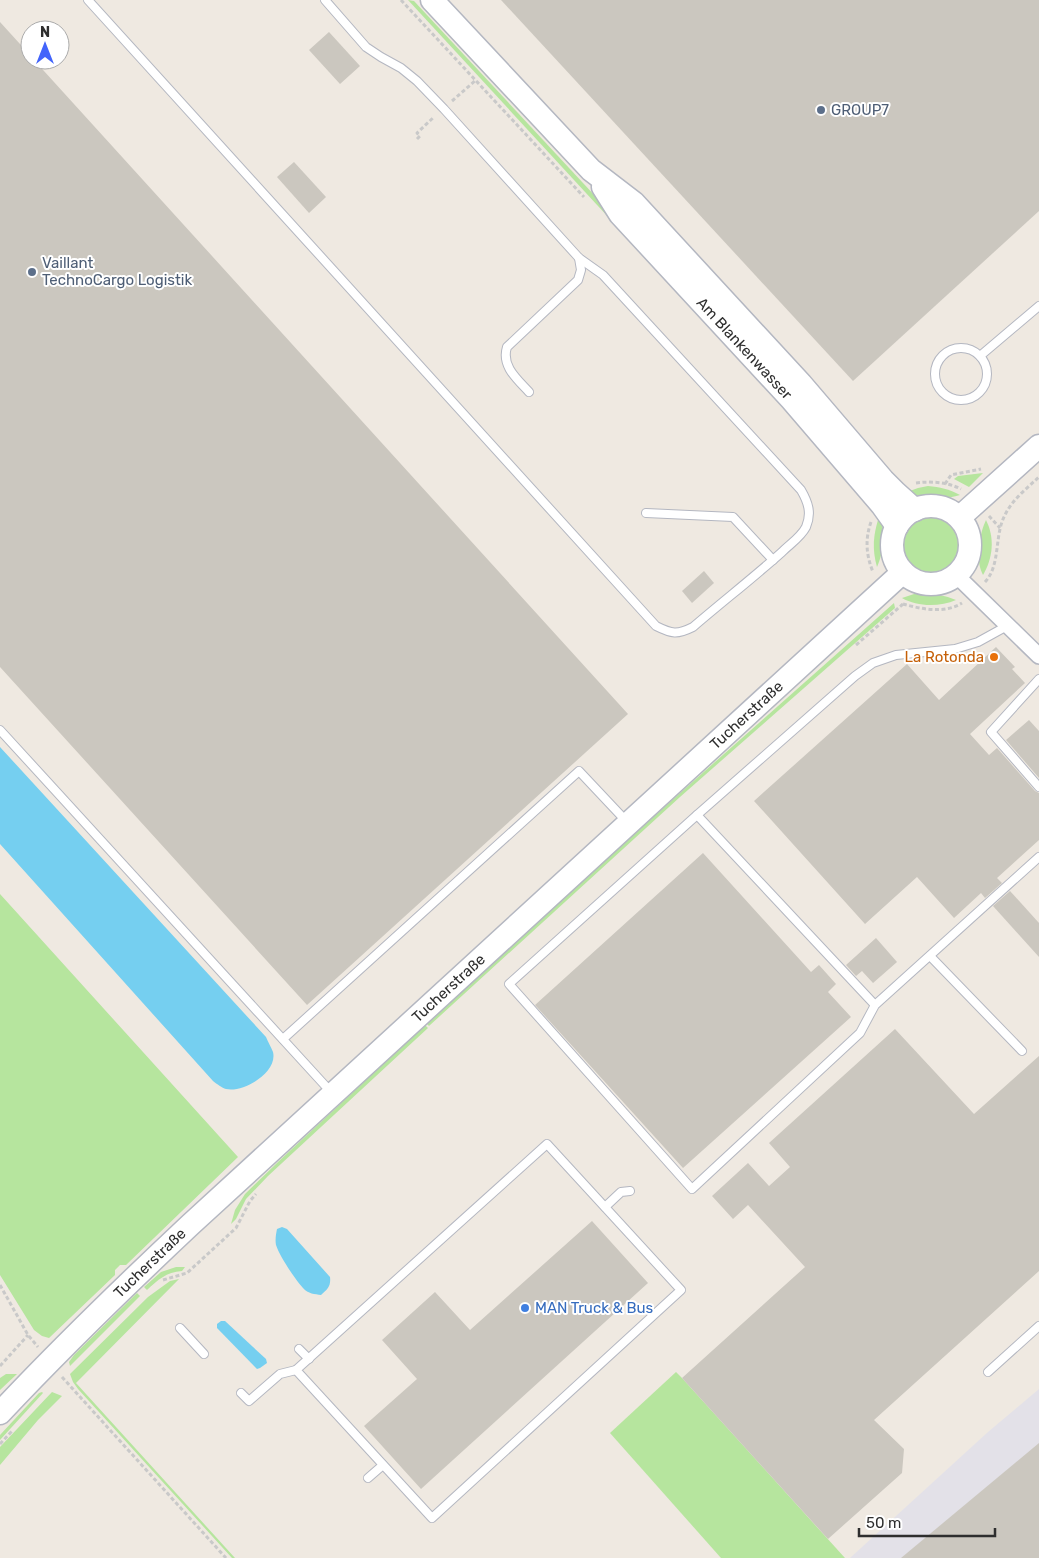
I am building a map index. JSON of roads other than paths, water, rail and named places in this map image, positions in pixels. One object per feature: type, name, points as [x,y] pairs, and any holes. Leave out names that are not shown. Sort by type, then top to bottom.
[{"type":"main road","name":"Am Blankenwasser","points":[[432,0],[591,170],[634,203],[801,384],[896,493],[915,510]]},
{"type":"main road","name":"Am Blankenwasser","points":[[591,170],[620,214],[792,400],[882,505],[897,526]]},
{"type":"main road","points":[[968,510],[967,528],[970,539],[970,552],[965,564],[956,575],[944,582],[930,583],[916,580],[903,572],[896,561],[892,548],[897,526],[905,517],[915,510],[927,506],[939,506],[950,510],[968,510],[1039,446]]},
{"type":"main road","name":"Tucherstraße","points":[[0,1414],[131,1280],[903,572]]},
{"type":"street","points":[[956,575],[1039,656]]},
{"type":"lane","points":[[88,0],[656,626],[669,633],[681,633],[693,627],[801,534],[808,521],[808,505],[801,490],[603,275],[579,258],[417,81],[401,68],[366,47],[329,2]]},
{"type":"lane","points":[[529,392],[507,366],[505,354],[507,347],[578,280],[582,270],[579,258]]},
{"type":"lane","points":[[980,356],[1039,306]]},
{"type":"lane","points":[[958,348],[968,349],[980,356],[987,374],[984,386],[976,396],[967,400],[958,400],[944,394],[935,379],[935,369],[939,359],[947,352],[958,348]]},
{"type":"lane","points":[[646,513],[733,517],[773,560]]},
{"type":"lane","points":[[1007,626],[978,642],[955,649],[896,655],[874,663],[854,676],[697,814],[509,984],[692,1189],[860,1033],[875,1005],[1039,857]]},
{"type":"lane","points":[[1039,679],[991,732],[1039,787]]},
{"type":"lane","points":[[0,730],[333,1094]]},
{"type":"lane","points":[[282,1039],[579,771],[628,824]]},
{"type":"lane","points":[[697,814],[875,1005]]},
{"type":"lane","points":[[930,956],[1022,1051]]},
{"type":"lane","points":[[241,1393],[249,1401],[280,1374],[296,1370],[547,1144],[681,1290],[432,1518],[296,1370]]},
{"type":"lane","points":[[605,1207],[621,1192],[630,1191]]},
{"type":"lane","points":[[988,1372],[1039,1326]]},
{"type":"lane","points":[[180,1328],[204,1354]]},
{"type":"lane","points":[[299,1349],[309,1359]]},
{"type":"lane","points":[[368,1478],[383,1465]]},
{"type":"water","points":[[0,747],[266,1037],[273,1052],[273,1059],[265,1074],[258,1080],[242,1088],[233,1089],[224,1088],[213,1081],[0,844]]},
{"type":"water","points":[[282,1227],[287,1229],[330,1277],[330,1283],[326,1291],[321,1295],[305,1290],[284,1262],[276,1243],[277,1229]]},
{"type":"water","points":[[225,1321],[266,1359],[267,1363],[257,1369],[217,1328],[217,1324]]},
{"type":"place","name":"GROUP7","points":[[821,110]]},
{"type":"place","name":"Vaillant TechnoCargo Logistik","points":[[32,272]]},
{"type":"place","name":"La Rotonda","points":[[994,657]]},
{"type":"place","name":"MAN Truck & Bus","points":[[525,1308]]}]
